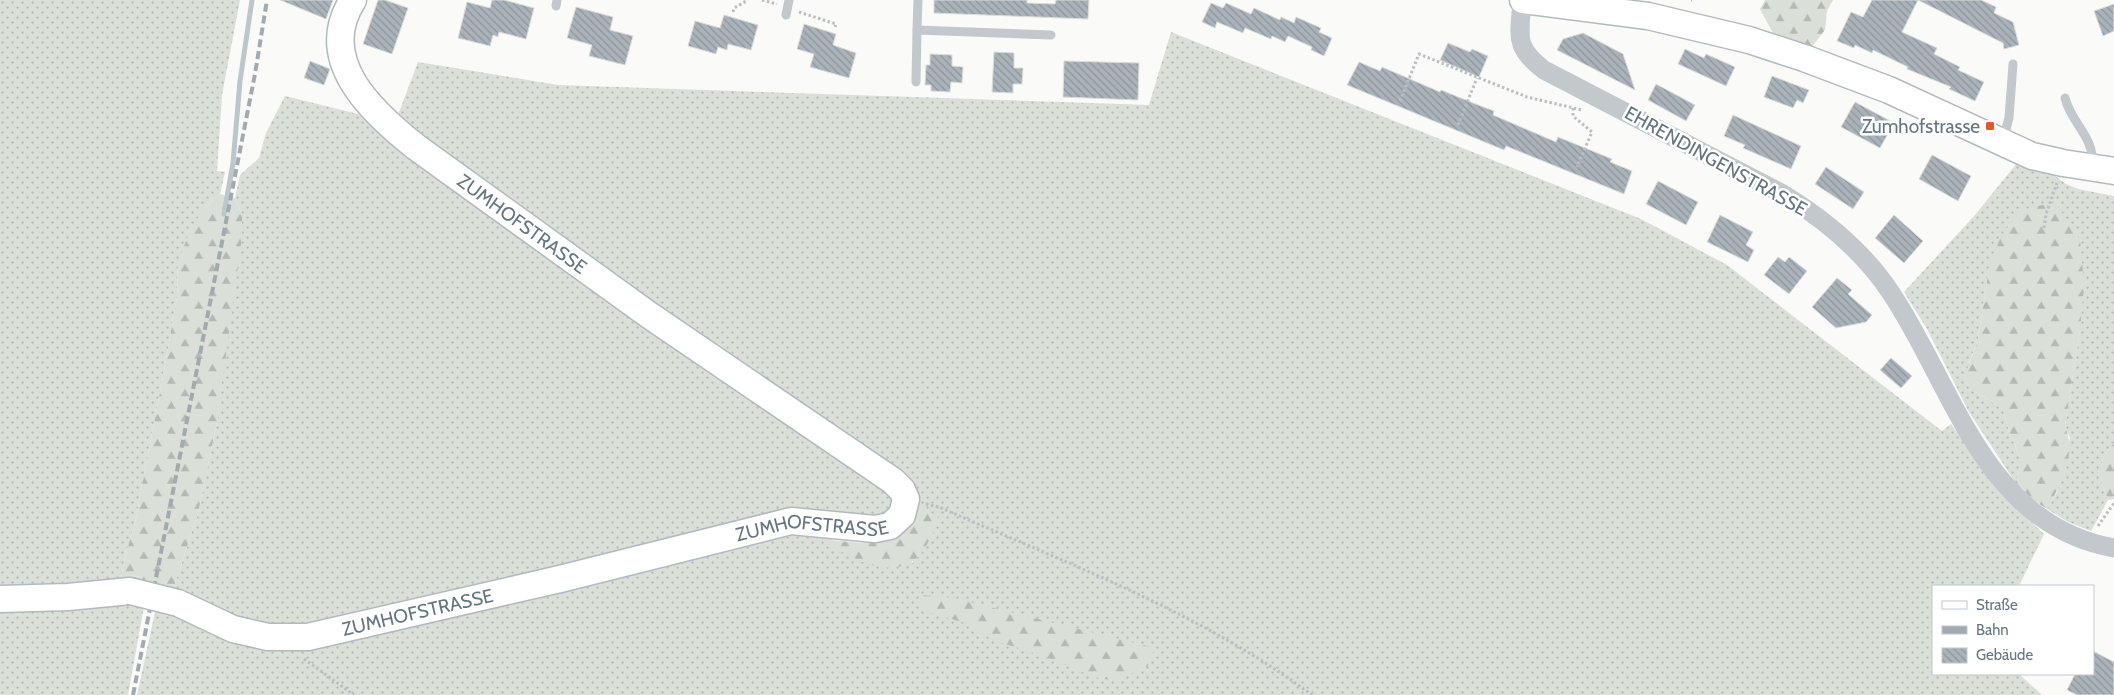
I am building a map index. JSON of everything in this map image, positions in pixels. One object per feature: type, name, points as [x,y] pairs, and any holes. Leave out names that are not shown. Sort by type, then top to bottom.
[{"type":"street","name":"ZUMHOFSTRASSE","points":[[0,599],[68,597],[115,590],[130,591],[178,603],[233,629],[268,637],[286,638],[340,630],[560,579],[791,521],[875,529],[890,526],[902,515],[906,500],[902,490],[893,481],[649,315],[416,147],[381,119],[354,87],[344,63],[341,32],[346,11],[353,0]]},
{"type":"street","points":[[1523,0],[1643,8],[1813,61],[1889,90],[2032,156],[2103,170]]},
{"type":"street","name":"EHRENDINGENSTRASSE","points":[[1523,0],[1521,44],[1528,57],[1544,70],[1783,194],[1818,218],[1849,244],[1870,264],[1890,291],[1925,349],[1952,405],[1989,464],[2008,490],[2054,527],[2084,540],[2114,548]]},
{"type":"lane","points":[[786,15],[789,0]]},
{"type":"lane","points":[[916,82],[918,0]]},
{"type":"lane","points":[[917,30],[1051,35]]},
{"type":"lane","points":[[2002,143],[2009,118],[2013,64]]},
{"type":"lane","points":[[2065,98],[2068,109],[2103,170]]},
{"type":"path","points":[[733,12],[734,8],[748,0]]},
{"type":"path","points":[[1400,101],[1419,54],[1527,97],[1589,112]]},
{"type":"path","points":[[1458,125],[1477,78]]},
{"type":"path","points":[[1573,108],[1573,116],[1592,132],[1577,167]]},
{"type":"path","points":[[2044,228],[2046,214],[2063,163]]},
{"type":"path","points":[[906,500],[939,507],[1180,613],[1278,669],[1312,695]]},
{"type":"path","points":[[2097,527],[2114,503]]},
{"type":"path","points":[[286,638],[297,653],[354,695]]},
{"type":"green space","points":[[0,0],[240,0],[222,95],[217,171],[225,172],[220,194],[203,209],[178,263],[177,297],[163,376],[135,523],[120,583],[0,595]]},
{"type":"green space","points":[[1765,0],[1833,0],[1827,11],[1825,30],[1811,48],[1774,35],[1760,9]]},
{"type":"green space","points":[[1171,32],[1641,219],[1727,265],[1942,431],[1951,424],[2001,494],[2044,534],[2019,585],[1932,585],[1932,675],[2020,675],[2042,695],[137,695],[157,603],[246,636],[765,532],[833,529],[831,546],[913,563],[915,508],[918,493],[913,488],[874,456],[395,123],[418,62],[558,85],[1149,105]]},
{"type":"green space","points":[[285,96],[358,114],[391,135],[900,496],[888,518],[794,515],[332,627],[255,625],[172,593],[198,513],[217,422],[242,215],[235,198],[240,175],[259,158],[266,133]]},
{"type":"green space","points":[[2017,163],[2051,173],[2066,184],[2078,189],[2114,196],[2114,443],[2104,456],[2101,470],[2101,477],[2108,500],[2091,531],[2068,522],[2047,509],[2057,492],[2070,438],[2065,426],[2080,330],[1989,268],[1978,339],[1969,363],[1974,391],[2003,409],[2021,461],[2021,469],[2015,482],[1969,412],[1927,329],[1904,292],[1975,215]]},
{"type":"green space","points":[[220,194],[235,198],[242,215],[242,236],[217,422],[198,513],[172,593],[120,583],[135,523],[163,376],[177,297],[178,263],[189,233],[203,209]]},
{"type":"green space","points":[[2055,202],[2080,240],[2084,285],[2080,330],[2065,426],[2068,437],[2068,458],[2062,479],[2047,509],[2032,499],[2015,482],[2021,469],[2021,461],[2003,409],[1974,391],[1964,378],[1978,339],[1989,268],[2001,236],[2021,210]]},
{"type":"green space","points":[[2114,443],[2114,499],[2108,500],[2101,477],[2101,470],[2104,456]]},
{"type":"green space","points":[[915,508],[926,510],[938,517],[934,532],[926,546],[917,558],[906,565],[894,568],[868,564],[831,546],[831,540],[870,543],[894,539],[903,532],[910,522]]},
{"type":"green space","points":[[921,595],[954,598],[1151,647],[1154,656],[1148,666],[1115,681],[1095,677],[1043,656],[993,640],[965,623],[925,611],[919,604]]},
{"type":"green space","points":[[145,601],[128,695],[0,695],[0,606]]},
{"type":"building","points":[[280,0],[333,0],[326,19]]},
{"type":"building","points":[[378,0],[385,0],[408,8],[392,54],[363,44]]},
{"type":"building","points":[[492,0],[504,0],[534,8],[526,39],[499,32],[498,37],[493,35],[490,46],[458,38],[467,2],[490,8]]},
{"type":"building","points":[[934,0],[1027,0],[1027,3],[1055,4],[1056,0],[1089,0],[1088,19],[934,13]]},
{"type":"building","points":[[1872,0],[1918,0],[1902,32],[1937,48],[1934,54],[1960,67],[1958,70],[1984,82],[1975,101],[1949,89],[1951,87],[1907,69],[1908,67],[1873,50],[1872,53],[1855,45],[1854,48],[1837,41],[1851,12],[1863,17]]},
{"type":"building","points":[[1918,0],[1981,0],[1996,7],[1994,13],[2013,22],[2019,45],[2004,49],[2003,43]]},
{"type":"building","points":[[1211,3],[1223,8],[1226,3],[1251,14],[1254,8],[1280,20],[1281,17],[1294,23],[1296,17],[1321,28],[1319,32],[1332,38],[1324,56],[1311,50],[1312,47],[1288,36],[1285,42],[1272,36],[1271,39],[1245,28],[1243,33],[1217,22],[1215,28],[1202,22]]},
{"type":"building","points":[[2114,4],[2114,31],[2103,36],[2094,11]]},
{"type":"building","points":[[576,7],[613,17],[610,30],[633,36],[625,65],[589,56],[592,45],[567,38]]},
{"type":"building","points":[[724,15],[758,25],[751,50],[728,44],[727,50],[718,47],[716,54],[688,46],[695,21],[720,28]]},
{"type":"building","points":[[804,24],[836,34],[833,45],[856,53],[849,78],[810,67],[814,54],[797,49]]},
{"type":"building","points":[[1583,33],[1623,54],[1635,90],[1557,50],[1563,39]]},
{"type":"building","points":[[1448,43],[1470,52],[1472,49],[1488,56],[1479,77],[1440,60]]},
{"type":"building","points":[[1685,49],[1704,58],[1706,54],[1735,67],[1726,86],[1678,64]]},
{"type":"building","points":[[994,52],[1014,53],[1014,68],[1023,68],[1022,84],[1013,84],[1013,93],[992,92]]},
{"type":"building","points":[[930,54],[952,55],[952,66],[963,67],[962,83],[951,82],[950,92],[931,91],[931,85],[925,85],[926,65],[930,65]]},
{"type":"building","points":[[310,61],[330,69],[324,85],[304,78]]},
{"type":"building","points":[[1064,61],[1139,63],[1138,100],[1063,97]]},
{"type":"building","points":[[1359,62],[1380,71],[1382,67],[1440,92],[1441,90],[1494,111],[1493,115],[1556,142],[1558,137],[1612,159],[1610,162],[1632,171],[1624,194],[1506,146],[1504,150],[1347,85]]},
{"type":"building","points":[[1772,76],[1809,90],[1803,103],[1797,100],[1793,108],[1764,97]]},
{"type":"building","points":[[1656,84],[1695,105],[1686,121],[1648,100]]},
{"type":"building","points":[[1855,102],[1894,123],[1880,148],[1841,127]]},
{"type":"building","points":[[1733,115],[1801,146],[1791,169],[1743,148],[1745,145],[1724,136]]},
{"type":"building","points":[[1932,155],[1971,176],[1958,201],[1919,179]]},
{"type":"building","points":[[1826,167],[1864,192],[1853,209],[1815,184]]},
{"type":"building","points":[[1658,181],[1698,202],[1686,225],[1646,204]]},
{"type":"building","points":[[1720,215],[1753,232],[1746,245],[1754,250],[1748,262],[1707,242]]},
{"type":"building","points":[[1894,215],[1923,241],[1904,263],[1875,238]]},
{"type":"building","points":[[1778,257],[1785,262],[1789,257],[1807,271],[1789,294],[1764,275]]},
{"type":"building","points":[[1837,278],[1852,290],[1848,294],[1872,315],[1866,322],[1836,328],[1812,307]]},
{"type":"building","points":[[1891,358],[1912,376],[1901,388],[1880,370]]},
{"type":"building","points":[[2094,652],[2114,662],[2114,695],[2077,695],[2067,690],[2074,675],[2094,675]]},
{"type":"waterway","points":[[224,214],[233,163],[240,81],[252,0]]},
{"type":"railway","points":[[133,695],[255,74],[267,0]]},
{"type":"place","name":"Zumhofstrasse","points":[[1990,126]]}]
